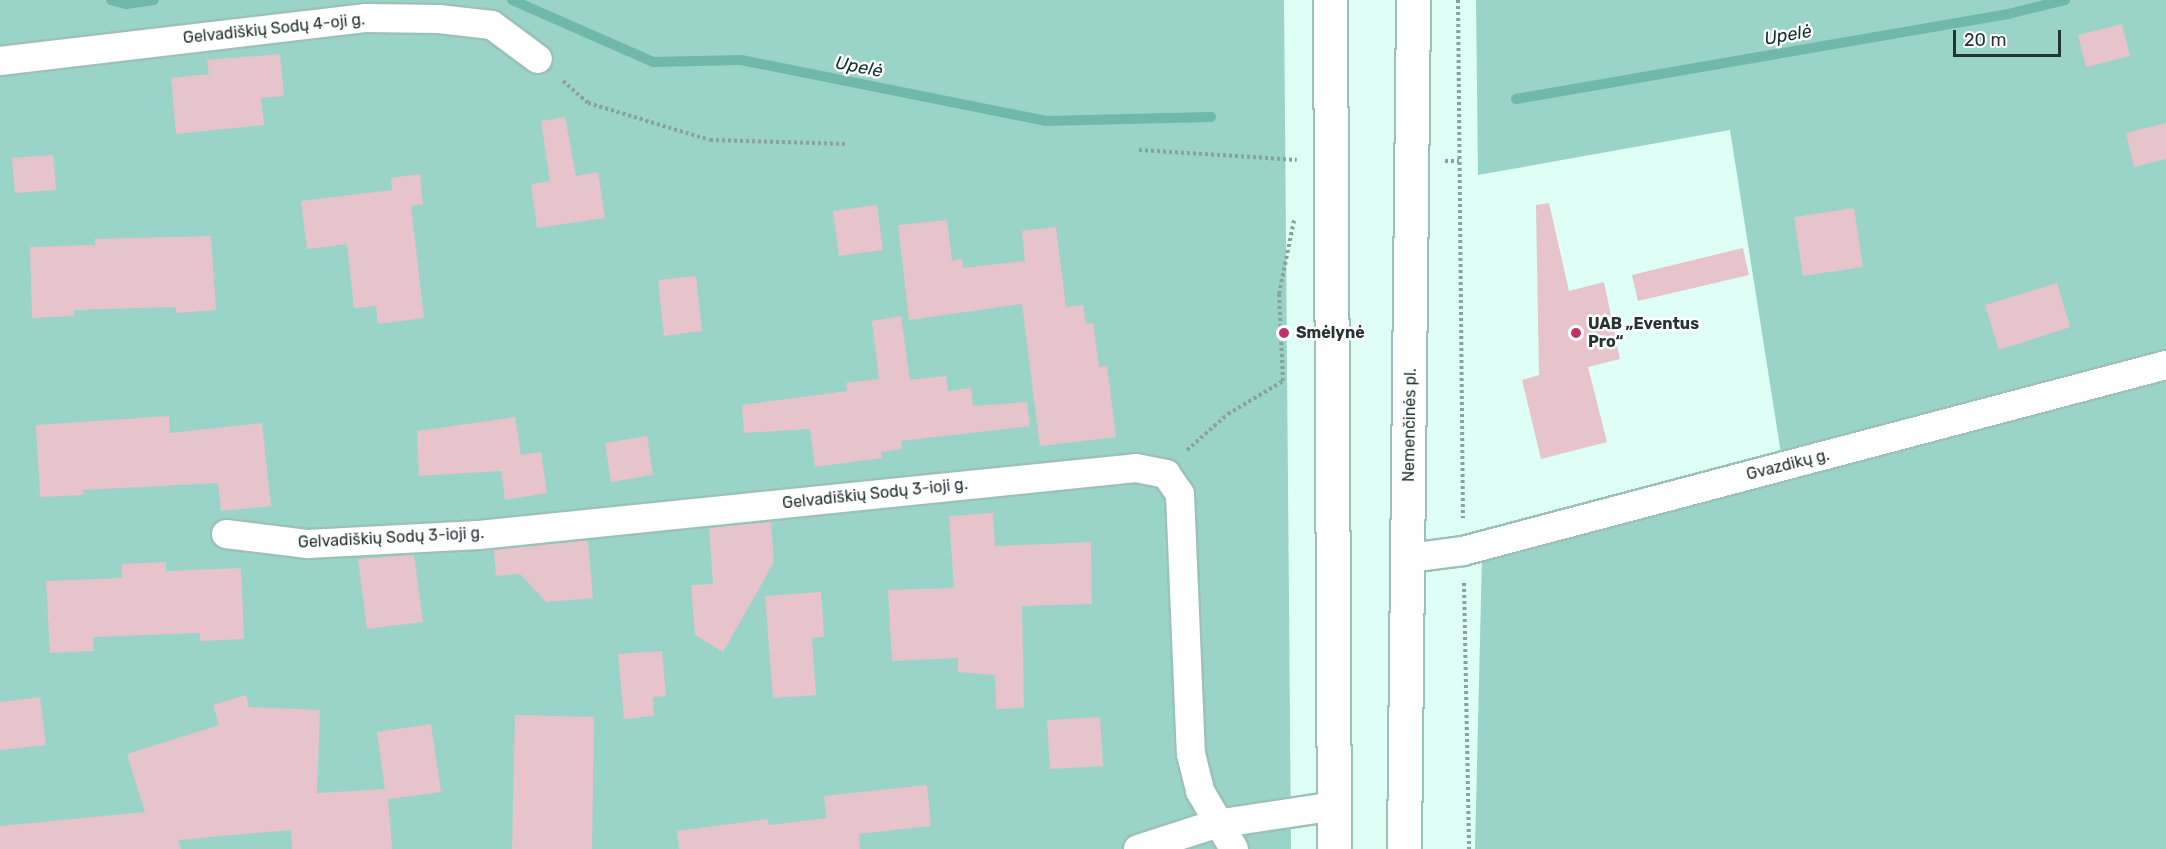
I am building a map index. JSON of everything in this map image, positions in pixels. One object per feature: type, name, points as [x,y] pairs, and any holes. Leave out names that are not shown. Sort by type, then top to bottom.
[{"type":"main road","points":[[1330,0],[1334,849]]},
{"type":"main road","name":"Nemenčinės pl.","points":[[1404,849],[1413,0]]},
{"type":"street","name":"Gelvadiškių Sodų 4-oji g.","points":[[0,61],[366,18],[439,19],[492,25],[538,59]]},
{"type":"street","name":"Gvazdikų g.","points":[[1408,558],[1463,551],[2166,365]]},
{"type":"street","name":"Gelvadiškių Sodų 3-ioji g.","points":[[226,534],[308,544],[479,535],[1136,468],[1166,474],[1180,494],[1191,754],[1200,791],[1216,824],[1234,849]]},
{"type":"street","points":[[1138,849],[1216,824],[1335,806]]},
{"type":"path","points":[[1458,0],[1463,551],[1469,849]]},
{"type":"path","points":[[538,59],[588,103],[710,140],[848,144]]},
{"type":"path","points":[[1139,150],[1306,161]]},
{"type":"green space","points":[[0,0],[1284,0],[1291,849],[0,849]]},
{"type":"green space","points":[[1476,0],[2166,0],[2166,849],[1475,849],[1482,556],[1785,479],[1730,130],[1478,175]]},
{"type":"building","points":[[2122,24],[2130,56],[2086,67],[2078,35]]},
{"type":"building","points":[[280,54],[284,96],[261,98],[264,125],[176,134],[171,78],[209,74],[207,60]]},
{"type":"building","points":[[565,117],[576,176],[598,172],[605,218],[537,228],[531,184],[550,181],[541,121]]},
{"type":"building","points":[[2166,123],[2166,159],[2134,167],[2126,133]]},
{"type":"building","points":[[53,155],[56,190],[15,193],[12,158]]},
{"type":"building","points":[[420,174],[423,204],[411,206],[424,318],[378,324],[376,306],[354,308],[347,244],[307,249],[301,201],[392,190],[391,178]]},
{"type":"building","name":"UAB „Eventus Pro“","points":[[1549,203],[1569,291],[1604,282],[1620,359],[1588,367],[1607,442],[1541,459],[1522,380],[1539,375],[1536,205]]},
{"type":"building","points":[[877,205],[883,250],[839,256],[833,211]]},
{"type":"building","points":[[1854,208],[1863,267],[1803,276],[1794,217]]},
{"type":"building","points":[[947,220],[952,261],[962,259],[963,268],[1025,261],[1022,231],[1056,227],[1066,307],[1083,305],[1086,324],[1093,323],[1099,367],[1107,366],[1116,437],[1040,446],[1022,304],[909,320],[898,225]]},
{"type":"building","points":[[211,236],[216,310],[176,313],[176,307],[74,310],[74,316],[32,318],[30,247],[95,245],[95,239]]},
{"type":"building","points":[[1743,248],[1749,275],[1638,301],[1632,275]]},
{"type":"building","points":[[696,276],[702,331],[664,336],[658,280]]},
{"type":"building","points":[[2057,283],[2070,327],[1999,350],[1985,305]]},
{"type":"building","points":[[901,316],[910,380],[946,376],[948,391],[971,388],[973,406],[1027,402],[1030,426],[901,441],[902,449],[881,452],[882,458],[815,467],[810,429],[744,433],[742,405],[847,391],[846,383],[879,379],[872,321]]},
{"type":"building","points":[[169,416],[170,433],[262,423],[271,506],[221,511],[218,483],[83,490],[83,495],[40,497],[36,425]]},
{"type":"building","points":[[515,417],[521,455],[541,452],[547,493],[505,500],[501,471],[419,476],[417,431]]},
{"type":"building","points":[[647,436],[653,475],[611,482],[605,443]]},
{"type":"building","points":[[993,513],[995,546],[1091,542],[1092,604],[1022,606],[1024,708],[996,709],[995,675],[958,672],[958,658],[892,661],[888,590],[954,588],[949,516]]},
{"type":"building","points":[[771,522],[774,562],[723,652],[695,635],[691,585],[713,584],[709,528]]},
{"type":"building","points":[[588,540],[593,598],[546,602],[520,574],[496,576],[494,550]]},
{"type":"building","points":[[414,555],[423,622],[367,629],[358,559]]},
{"type":"building","points":[[166,562],[166,571],[241,568],[244,639],[200,641],[200,633],[93,637],[94,651],[50,653],[46,581],[122,578],[122,564]]},
{"type":"building","points":[[821,592],[824,637],[812,638],[816,695],[773,698],[765,596]]},
{"type":"building","points":[[662,651],[666,696],[653,697],[654,716],[624,719],[618,654]]},
{"type":"building","points":[[246,695],[249,707],[320,710],[317,793],[385,789],[377,732],[431,724],[441,792],[388,799],[392,849],[292,849],[291,830],[178,840],[181,849],[0,849],[0,826],[145,812],[127,754],[219,725],[213,705]]},
{"type":"building","points":[[40,697],[46,745],[0,750],[0,702]]},
{"type":"building","points":[[515,715],[594,717],[592,849],[512,849]]},
{"type":"building","points":[[1100,717],[1103,766],[1050,769],[1047,720]]},
{"type":"building","points":[[927,785],[931,826],[859,834],[860,849],[679,849],[677,831],[768,819],[769,825],[827,818],[824,796]]},
{"type":"waterway","name":"Upelė","points":[[111,0],[126,4],[154,0]]},
{"type":"waterway","name":"Upelė","points":[[512,0],[653,62],[741,60],[1045,121],[1211,117]]},
{"type":"waterway","name":"Upelė","points":[[1516,99],[2008,14],[2065,0]]},
{"type":"place","name":"Smėlynė","points":[[1284,333]]},
{"type":"place","name":"UAB „Eventus Pro“","points":[[1576,333]]}]
